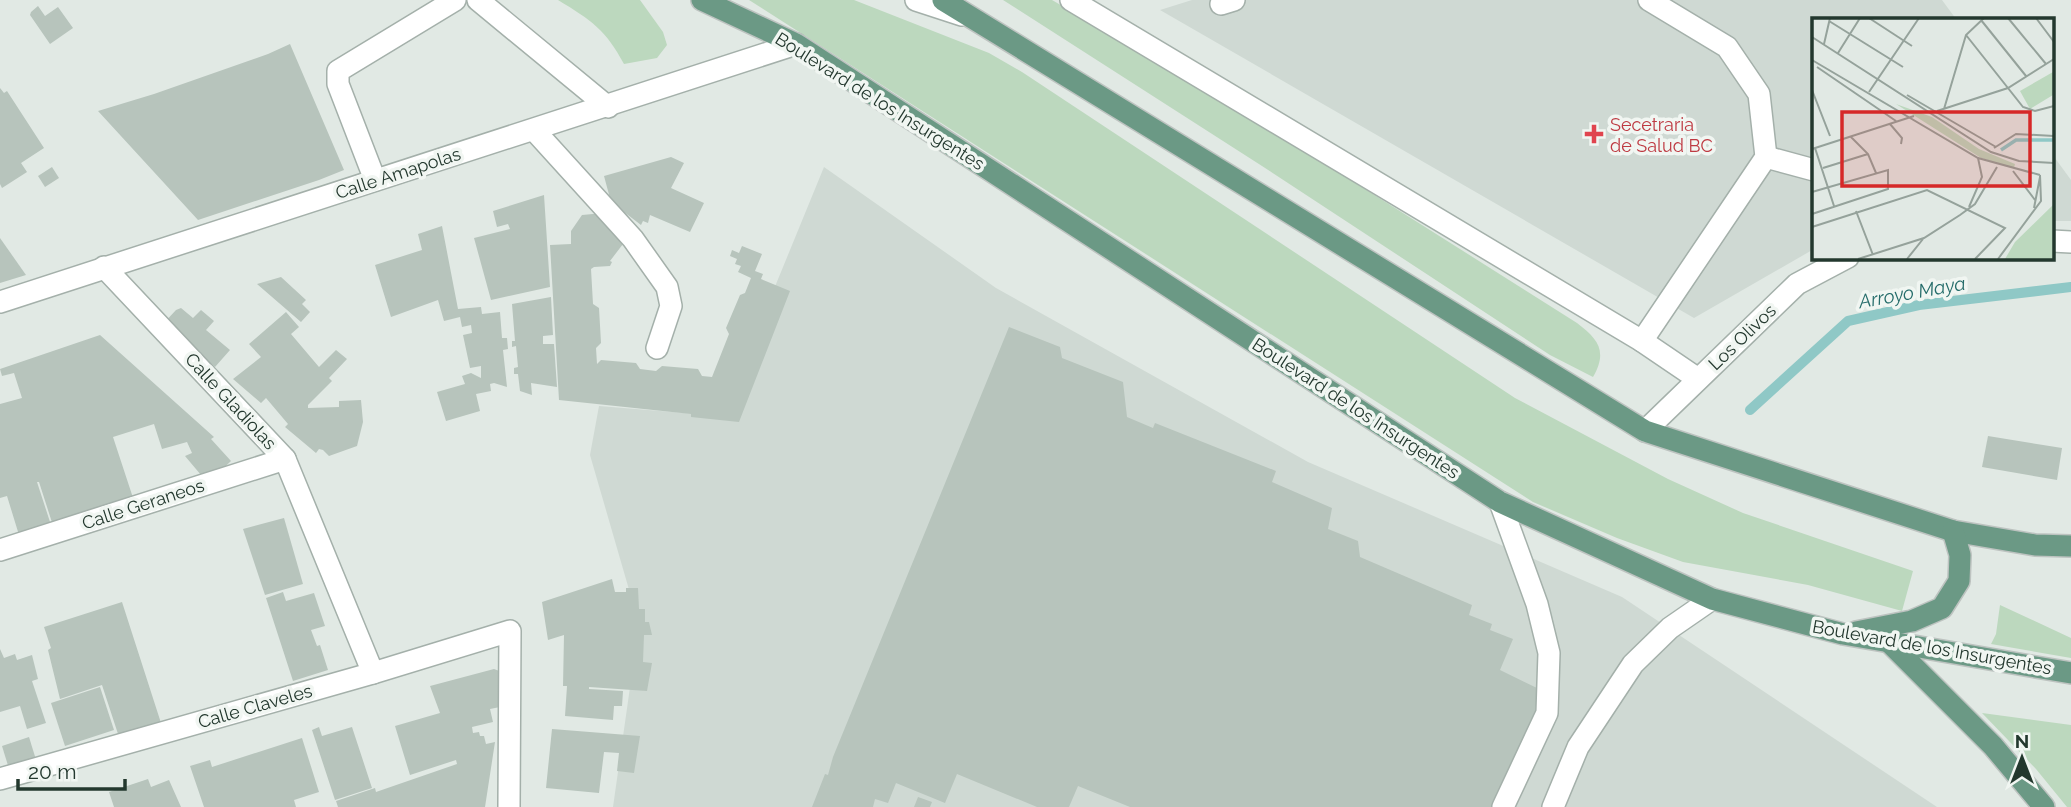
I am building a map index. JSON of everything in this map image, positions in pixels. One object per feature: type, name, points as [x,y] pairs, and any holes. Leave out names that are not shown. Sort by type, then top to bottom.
[{"type":"main road","name":"Boulevard de los Insurgentes","points":[[702,0],[796,44],[1500,502],[1712,599],[1843,634],[2071,673]]},
{"type":"main road","points":[[943,0],[1645,431],[1953,531],[2035,545],[2071,546]]},
{"type":"main road","points":[[1843,634],[1912,621],[1942,608],[1959,581],[1960,555],[1953,531]]},
{"type":"main road","points":[[2035,545],[2071,564]]},
{"type":"main road","points":[[1889,642],[1993,746],[2044,807]]},
{"type":"street","points":[[375,180],[338,84],[338,71],[455,0]]},
{"type":"street","points":[[478,0],[608,107]]},
{"type":"street","points":[[916,0],[967,17]]},
{"type":"street","points":[[1071,0],[1642,341],[1698,379]]},
{"type":"street","points":[[1642,341],[1766,157],[1759,94],[1727,47],[1649,0]]},
{"type":"street","name":"Calle Amapolas","points":[[0,302],[796,44]]},
{"type":"street","points":[[534,130],[633,239],[667,286],[671,306],[657,348]]},
{"type":"street","points":[[1766,157],[1812,169]]},
{"type":"street","name":"Los Olivos","points":[[1645,431],[1797,284],[1844,259]]},
{"type":"street","name":"Calle Gladiolas","points":[[104,267],[285,459],[373,673]]},
{"type":"street","name":"Calle Geraneos","points":[[0,550],[285,459]]},
{"type":"street","points":[[1500,502],[1538,604],[1549,653],[1548,713],[1503,807]]},
{"type":"street","points":[[1553,807],[1578,747],[1633,664],[1670,628],[1712,599]]},
{"type":"street","name":"Calle Claveles","points":[[0,779],[373,673],[510,631],[509,807]]},
{"type":"shaded area","name":"Secetraria de Salud BC","points":[[1192,0],[1942,0],[1955,18],[1812,18],[1812,250],[1694,318],[1160,10]]},
{"type":"shaded area","points":[[2054,157],[2071,180],[2071,221],[2054,221]]},
{"type":"shaded area","points":[[824,167],[996,288],[1308,462],[1622,597],[1937,807],[613,807],[639,624],[590,455],[599,406],[722,416]]},
{"type":"green space","points":[[558,0],[640,0],[663,32],[667,45],[657,58],[624,64],[611,42],[597,27]]},
{"type":"green space","points":[[749,0],[854,0],[989,53],[1022,72],[1515,398],[1668,479],[1743,513],[1913,571],[1902,611],[1808,585],[1683,562],[1617,538],[1533,502]]},
{"type":"green space","points":[[1003,0],[1052,0],[1229,103],[1577,323],[1598,346],[1600,360],[1593,377],[1550,355]]},
{"type":"green space","points":[[2000,605],[2071,638],[2071,658],[1991,644],[1996,634]]},
{"type":"green space","points":[[1982,713],[2071,725],[2071,807],[2067,807],[2036,769]]},
{"type":"building","points":[[38,6],[45,16],[58,7],[73,28],[50,44],[30,15]]},
{"type":"building","points":[[290,44],[344,170],[319,180],[198,220],[98,111],[154,94]]},
{"type":"building","points":[[0,88],[4,93],[7,91],[44,148],[21,163],[27,172],[2,188],[0,184]]},
{"type":"building","points":[[671,157],[684,163],[671,188],[704,203],[690,232],[650,215],[648,223],[643,221],[641,225],[611,202],[604,176]]},
{"type":"building","points":[[52,167],[59,178],[45,187],[38,176]]},
{"type":"building","points":[[544,195],[550,287],[491,300],[474,238],[510,229],[508,224],[497,227],[493,211]]},
{"type":"building","points":[[604,213],[623,239],[623,244],[610,261],[610,266],[591,269],[593,304],[599,308],[601,343],[596,348],[597,364],[601,360],[636,363],[640,369],[656,371],[662,366],[698,369],[702,376],[712,377],[729,334],[726,328],[740,295],[745,293],[751,278],[738,272],[741,266],[735,264],[737,259],[730,256],[732,250],[739,253],[742,246],[762,254],[755,271],[763,274],[761,279],[790,291],[739,422],[691,417],[691,414],[559,400],[550,245],[571,244],[571,231],[582,215]]},
{"type":"building","points":[[442,226],[458,309],[481,307],[482,314],[500,312],[502,338],[507,338],[508,349],[503,350],[507,387],[490,384],[491,391],[476,394],[480,411],[446,421],[437,392],[465,384],[462,376],[471,373],[481,378],[481,366],[470,368],[463,335],[472,333],[471,325],[462,327],[460,317],[444,321],[438,300],[391,317],[375,265],[422,250],[418,234]]},
{"type":"building","points":[[0,238],[26,275],[0,283]]},
{"type":"building","points":[[281,277],[306,300],[302,304],[310,312],[301,322],[257,284]]},
{"type":"building","points":[[551,297],[553,335],[543,336],[543,344],[554,344],[557,387],[531,383],[532,395],[520,391],[518,374],[514,374],[514,368],[518,367],[516,346],[512,347],[512,341],[515,341],[512,304]]},
{"type":"building","points":[[181,308],[193,318],[201,310],[214,321],[206,330],[230,350],[215,367],[163,324]]},
{"type":"building","points":[[286,312],[299,327],[291,334],[319,367],[336,350],[347,359],[329,378],[332,381],[308,408],[339,407],[339,401],[361,400],[363,422],[357,446],[329,456],[319,449],[316,453],[285,427],[288,424],[266,398],[261,403],[233,379],[261,357],[249,344]]},
{"type":"building","points":[[1009,327],[1060,347],[1062,358],[1123,382],[1127,417],[1153,428],[1155,423],[1276,471],[1272,482],[1332,508],[1328,529],[1358,541],[1360,557],[1472,605],[1469,615],[1492,624],[1490,630],[1513,639],[1500,670],[1539,689],[1532,728],[1494,807],[1130,807],[1078,786],[1069,807],[1037,807],[957,774],[945,803],[896,783],[888,803],[875,799],[873,807],[812,807],[825,774],[828,775],[833,757]]},
{"type":"building","points":[[100,335],[214,437],[211,439],[231,461],[212,479],[207,473],[201,475],[185,456],[192,453],[187,442],[162,449],[154,424],[113,437],[138,513],[57,538],[37,482],[51,525],[19,535],[7,496],[0,498],[0,404],[22,398],[14,373],[2,376],[0,369]]},
{"type":"building","points":[[1988,436],[2062,448],[2057,480],[1982,467]]},
{"type":"building","points":[[284,518],[303,584],[265,595],[243,529]]},
{"type":"building","points":[[612,579],[615,592],[638,588],[639,609],[645,609],[645,622],[649,622],[652,635],[644,635],[643,662],[652,663],[647,691],[589,687],[623,691],[622,706],[614,706],[613,720],[565,716],[567,686],[563,686],[564,635],[548,640],[542,602]]},
{"type":"building","points":[[283,592],[286,601],[314,593],[325,626],[311,630],[317,646],[320,645],[328,670],[293,681],[266,598]]},
{"type":"building","points":[[122,602],[161,723],[119,737],[102,685],[60,699],[48,650],[51,648],[44,627]]},
{"type":"building","points":[[0,649],[4,658],[15,654],[17,660],[32,655],[38,679],[32,681],[46,723],[27,729],[20,706],[0,712]]},
{"type":"building","points":[[494,669],[502,672],[500,707],[490,709],[493,722],[472,727],[473,733],[479,732],[480,736],[484,736],[486,744],[495,742],[485,807],[338,807],[336,801],[375,788],[376,792],[457,764],[456,760],[410,775],[395,726],[440,713],[430,686]]},
{"type":"building","points":[[100,687],[114,730],[65,746],[51,703]]},
{"type":"building","points":[[319,727],[322,736],[352,727],[372,788],[335,800],[312,730]]},
{"type":"building","points":[[552,729],[640,736],[634,773],[617,771],[619,753],[604,752],[599,793],[546,788]]},
{"type":"building","points":[[29,737],[37,763],[10,772],[2,746]]},
{"type":"building","points":[[302,738],[319,792],[294,800],[296,807],[204,807],[190,766],[210,760],[212,767]]},
{"type":"building","points":[[148,779],[151,787],[169,780],[181,807],[114,807],[109,792]]},
{"type":"building","points":[[918,797],[932,802],[930,807],[914,807]]},
{"type":"waterway","name":"Arroyo Maya","points":[[1750,410],[1848,321],[1919,305],[2071,287]]},
{"type":"place","name":"Secetraria de Salud BC","points":[[1594,134]]}]
